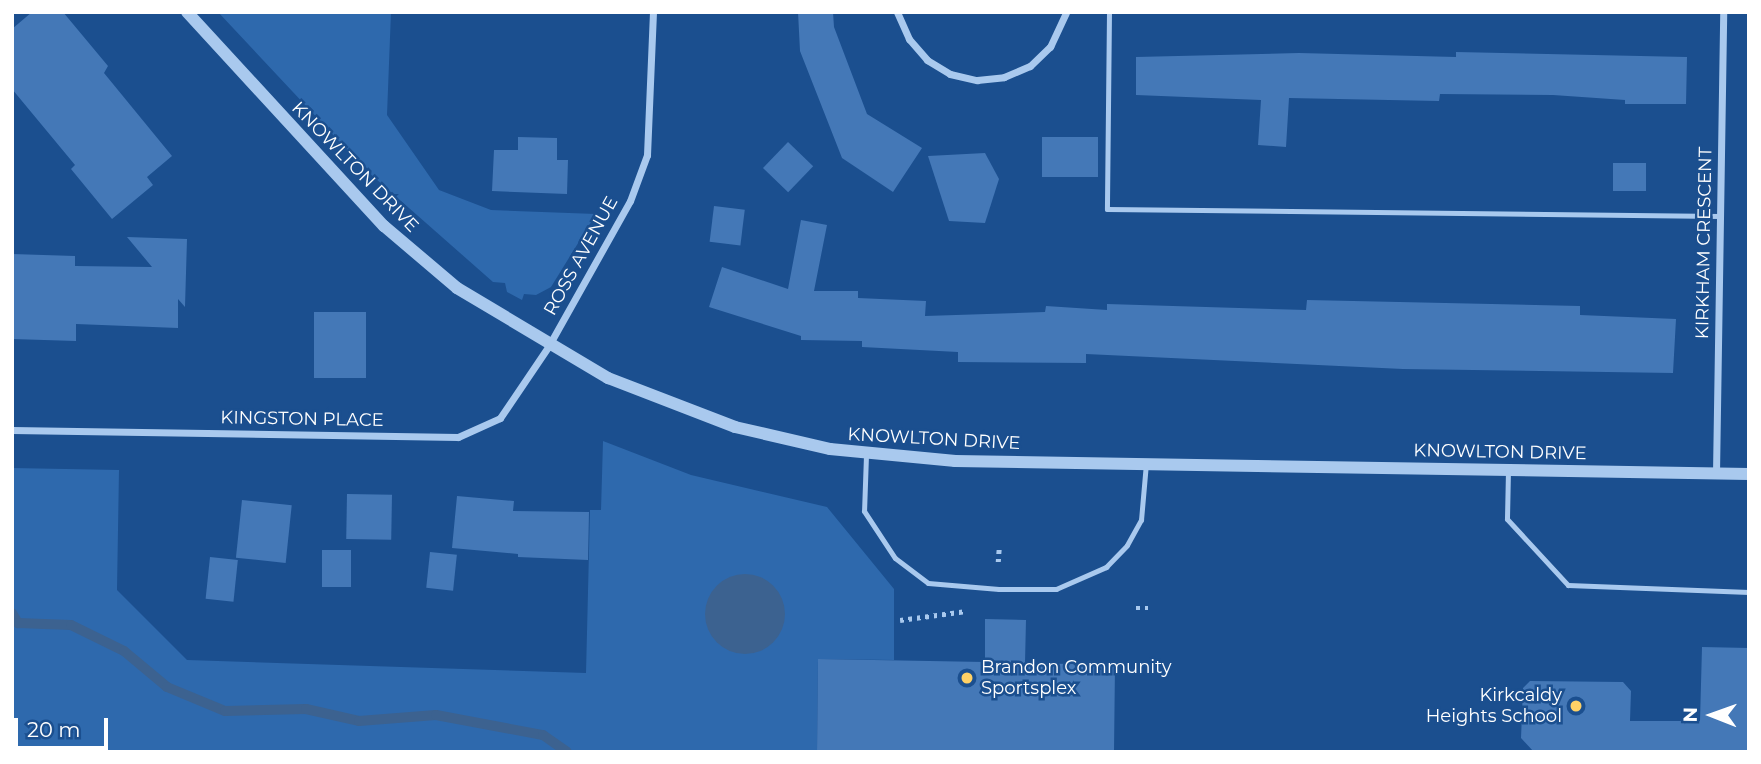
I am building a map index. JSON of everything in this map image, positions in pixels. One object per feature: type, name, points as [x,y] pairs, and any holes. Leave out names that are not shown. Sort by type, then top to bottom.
[{"type":"street","name":"KNOWLTON DRIVE","points":[[187,12],[384,226],[457,288],[548,347],[683,410],[771,436],[866,455],[955,461],[1749,474]]},
{"type":"street","name":"ROSS AVENUE","points":[[548,347],[609,243],[647,155],[653,12]]},
{"type":"street","points":[[897,12],[909,39],[927,60],[950,74],[977,80],[1004,77],[1030,66],[1050,47],[1066,12]]},
{"type":"street","name":"KIRKHAM CRESCENT","points":[[1716,474],[1723,12]]},
{"type":"street","name":"KINGSTON PLACE","points":[[12,430],[468,436],[500,418],[548,347]]},
{"type":"lane","points":[[1109,12],[1107,209],[1720,216]]},
{"type":"lane","points":[[866,455],[864,511],[895,558],[928,583],[999,589],[1056,589],[1106,567],[1127,545],[1141,520],[1146,463]]},
{"type":"lane","points":[[1508,470],[1507,519],[1567,586],[1749,592]]},
{"type":"path","points":[[998,562],[999,547]]},
{"type":"path","points":[[1136,608],[1148,608]]},
{"type":"path","points":[[900,620],[966,611]]},
{"type":"shaded area","points":[[218,12],[391,12],[387,115],[439,190],[491,210],[596,214],[551,287],[536,295],[524,294],[522,300],[507,292],[505,283],[493,282],[367,171]]},
{"type":"shaded area","points":[[603,441],[691,475],[827,507],[894,589],[894,660],[818,659],[817,752],[12,752],[12,468],[119,470],[117,590],[187,660],[586,673],[590,510],[601,510]]},
{"type":"shaded area","points":[[745,574],[760,577],[773,586],[782,599],[785,614],[782,629],[773,642],[760,651],[745,654],[730,651],[717,642],[708,629],[705,614],[708,599],[717,586],[730,577]]},
{"type":"building","points":[[32,12],[63,12],[108,66],[104,73],[172,156],[147,177],[153,185],[112,219],[71,169],[75,165],[12,89],[12,29]]},
{"type":"building","points":[[798,12],[833,12],[834,27],[867,114],[922,148],[893,192],[842,158],[800,51]]},
{"type":"building","points":[[1456,52],[1687,57],[1686,104],[1625,104],[1625,100],[1553,95],[1440,94],[1439,101],[1289,98],[1286,147],[1258,145],[1261,100],[1136,95],[1136,57],[1299,53],[1456,57]]},
{"type":"building","points":[[518,137],[557,138],[557,160],[568,160],[567,194],[492,191],[494,150],[518,150]]},
{"type":"building","points":[[1042,137],[1098,137],[1098,177],[1042,177]]},
{"type":"building","points":[[788,142],[813,166],[788,192],[763,168]]},
{"type":"building","points":[[985,153],[999,179],[985,223],[949,221],[928,156]]},
{"type":"building","points":[[1613,163],[1646,163],[1646,191],[1613,191]]},
{"type":"building","points":[[714,206],[745,210],[740,246],[710,242]]},
{"type":"building","points":[[801,220],[827,225],[814,291],[858,291],[858,298],[926,301],[925,316],[1045,312],[1046,306],[1107,310],[1107,304],[1306,310],[1307,300],[1580,306],[1580,315],[1676,319],[1673,373],[1403,369],[1086,354],[1086,363],[958,362],[958,352],[862,347],[862,341],[801,340],[801,336],[709,307],[722,267],[788,289]]},
{"type":"building","points":[[127,237],[187,239],[185,307],[178,299],[178,328],[76,324],[76,341],[12,339],[12,254],[75,256],[75,266],[152,267]]},
{"type":"building","points":[[314,312],[366,312],[366,378],[314,378]]},
{"type":"building","points":[[347,494],[392,495],[391,540],[346,539]]},
{"type":"building","points":[[457,496],[514,501],[513,511],[589,512],[588,560],[518,557],[518,554],[452,548]]},
{"type":"building","points":[[242,500],[292,505],[286,563],[236,558]]},
{"type":"building","points":[[322,550],[351,550],[351,587],[322,587]]},
{"type":"building","points":[[430,552],[457,555],[453,591],[426,588]]},
{"type":"building","points":[[210,557],[238,560],[233,602],[206,599]]},
{"type":"building","name":"Brandon Community Sportsplex","points":[[985,619],[1026,620],[1025,663],[1115,665],[1114,752],[817,752],[818,659],[985,662]]},
{"type":"building","name":"Kirkcaldy Heights School","points":[[1702,647],[1749,648],[1749,752],[1534,752],[1521,738],[1523,688],[1530,681],[1623,682],[1631,691],[1630,721],[1700,721]]},
{"type":"waterway","points":[[12,613],[18,623],[71,625],[124,651],[167,687],[225,711],[306,709],[359,721],[436,715],[543,735],[567,752]]},
{"type":"place","name":"Brandon Community Sportsplex","points":[[967,678]]},
{"type":"place","name":"Kirkcaldy Heights School","points":[[1576,706]]}]
